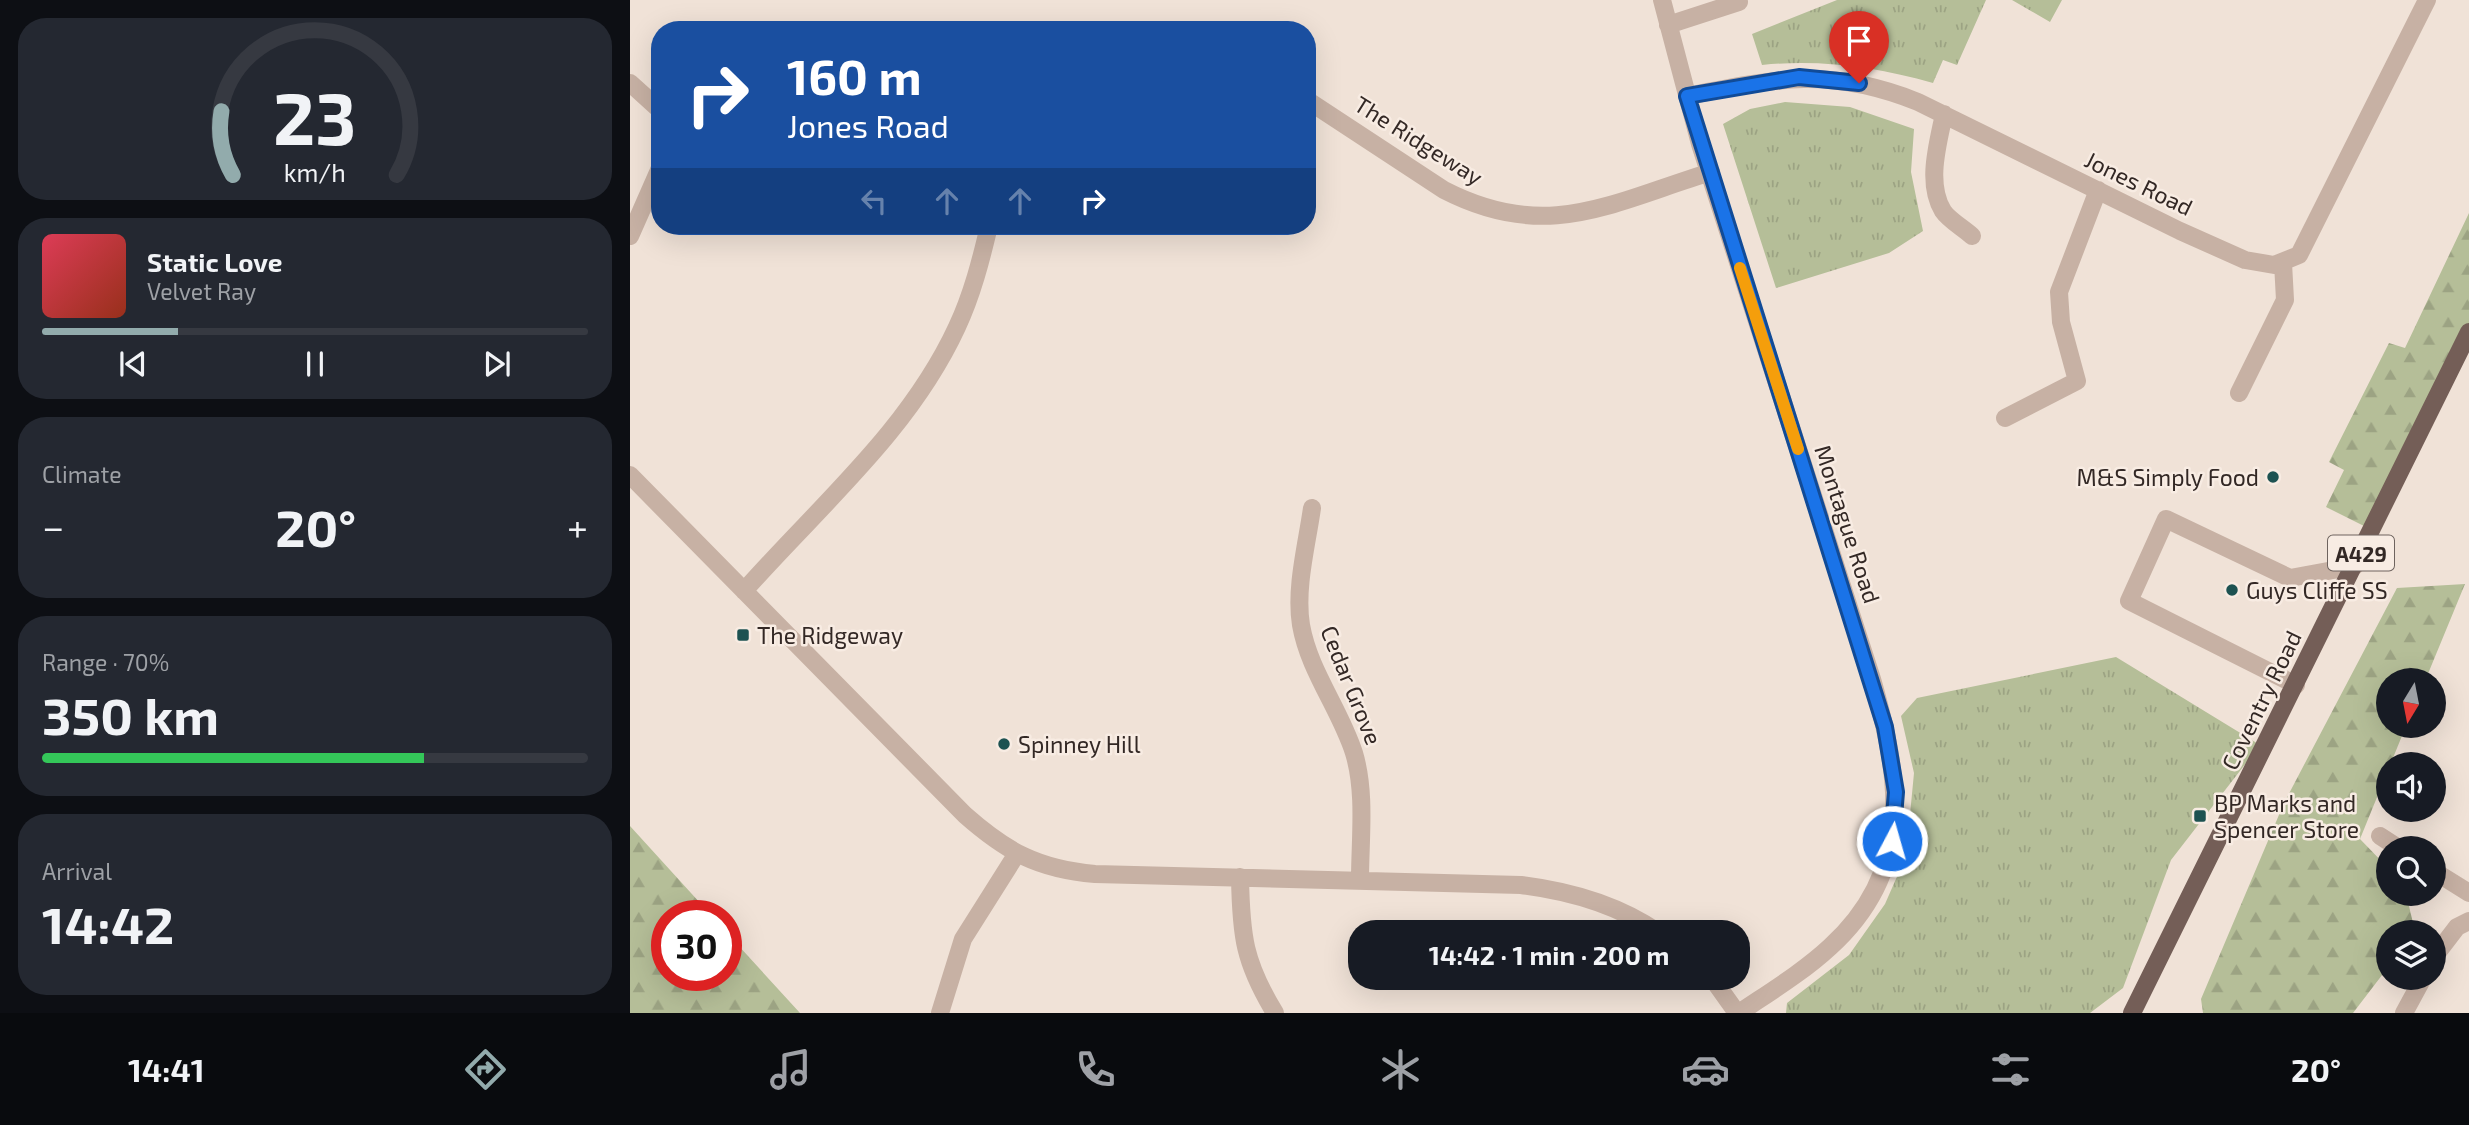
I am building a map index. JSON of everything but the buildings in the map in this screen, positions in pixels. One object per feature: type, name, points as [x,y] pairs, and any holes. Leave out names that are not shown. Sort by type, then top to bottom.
[{"type":"main road","name":"Coventry Road","points":[[2132,1013],[2469,332]]},
{"type":"street","name":"Montague Road","points":[[1662,0],[1687,96],[1871,679],[1885,727],[1896,792],[1892,841],[1869,898],[1858,915],[1830,947],[1738,1013]]},
{"type":"street","points":[[2239,393],[2285,300],[2283,263],[2298,255],[2427,0]]},
{"type":"street","points":[[1668,25],[1739,2]]},
{"type":"street","name":"Jones Road","points":[[1687,96],[1799,77],[1880,87],[1944,114],[2180,231],[2245,260],[2274,265],[2283,263]]},
{"type":"street","points":[[630,83],[651,102]]},
{"type":"street","name":"The Ridgeway","points":[[1316,106],[1444,190],[1468,202],[1514,216],[1564,216],[1601,209],[1711,172]]},
{"type":"street","points":[[1944,114],[1934,167],[1937,197],[1944,213],[1972,236]]},
{"type":"street","points":[[630,236],[651,188]]},
{"type":"street","points":[[2005,418],[2077,380],[2061,323],[2059,292],[2098,190]]},
{"type":"street","points":[[744,591],[867,460],[918,395],[957,329],[986,235]]},
{"type":"street","points":[[630,475],[965,815],[1016,855],[1051,869],[1071,872],[1521,885],[1557,889],[1610,906],[1635,920]]},
{"type":"street","name":"Cedar Grove","points":[[1312,508],[1301,622],[1315,670],[1349,739],[1357,767],[1361,789],[1360,880]]},
{"type":"street","points":[[2296,685],[2129,601],[2166,519],[2290,578],[2354,566]]},
{"type":"street","points":[[940,1013],[963,939],[1016,855]]},
{"type":"street","points":[[1240,877],[1244,949],[1253,974],[1275,1013]]},
{"type":"street","points":[[2446,879],[2469,893]]},
{"type":"street","points":[[2446,941],[2457,927],[2469,921]]},
{"type":"street","points":[[1721,990],[1738,1013]]},
{"type":"street","points":[[2403,1013],[2416,990]]},
{"type":"green space","points":[[1837,0],[1986,0],[1957,65],[1943,60],[1933,83],[1849,66],[1806,63],[1762,65],[1752,34]]},
{"type":"green space","points":[[2012,0],[2062,0],[2050,22]]},
{"type":"green space","points":[[1785,102],[1850,107],[1914,129],[1911,172],[1923,231],[1889,253],[1776,288],[1723,124],[1750,109]]},
{"type":"green space","points":[[2469,213],[2469,332],[2372,530],[2326,507],[2344,470],[2329,462],[2389,343],[2405,348]]},
{"type":"green space","points":[[2465,584],[2430,668],[2376,668],[2376,738],[2401,738],[2395,752],[2376,752],[2376,800],[2360,839],[2376,856],[2376,906],[2409,906],[2412,920],[2376,920],[2376,983],[2353,1013],[2203,1013],[2201,999],[2284,803],[2397,588]]},
{"type":"green space","points":[[2116,657],[2260,745],[2171,860],[2123,988],[2090,1013],[1786,1013],[1787,1003],[1849,955],[1885,904],[1906,856],[1914,773],[1901,716],[1917,698]]},
{"type":"green space","points":[[630,826],[697,900],[651,900],[651,991],[742,991],[742,950],[800,1013],[630,1013]]},
{"type":"slow traffic","points":[[1740,268],[1798,449]]},
{"type":"place","name":"M&S Simply Food","points":[[2273,477]]},
{"type":"place","name":"Guys Cliffe SS","points":[[2232,590]]},
{"type":"place","name":"The Ridgeway","points":[[743,635]]},
{"type":"place","name":"Spinney Hill","points":[[1004,744]]},
{"type":"place","name":"BP Marks and Spencer Store","points":[[2200,816]]},
{"type":"route","points":[[1859,83],[1799,77],[1687,96],[1885,727],[1894,766],[1896,792],[1892,841]]}]
